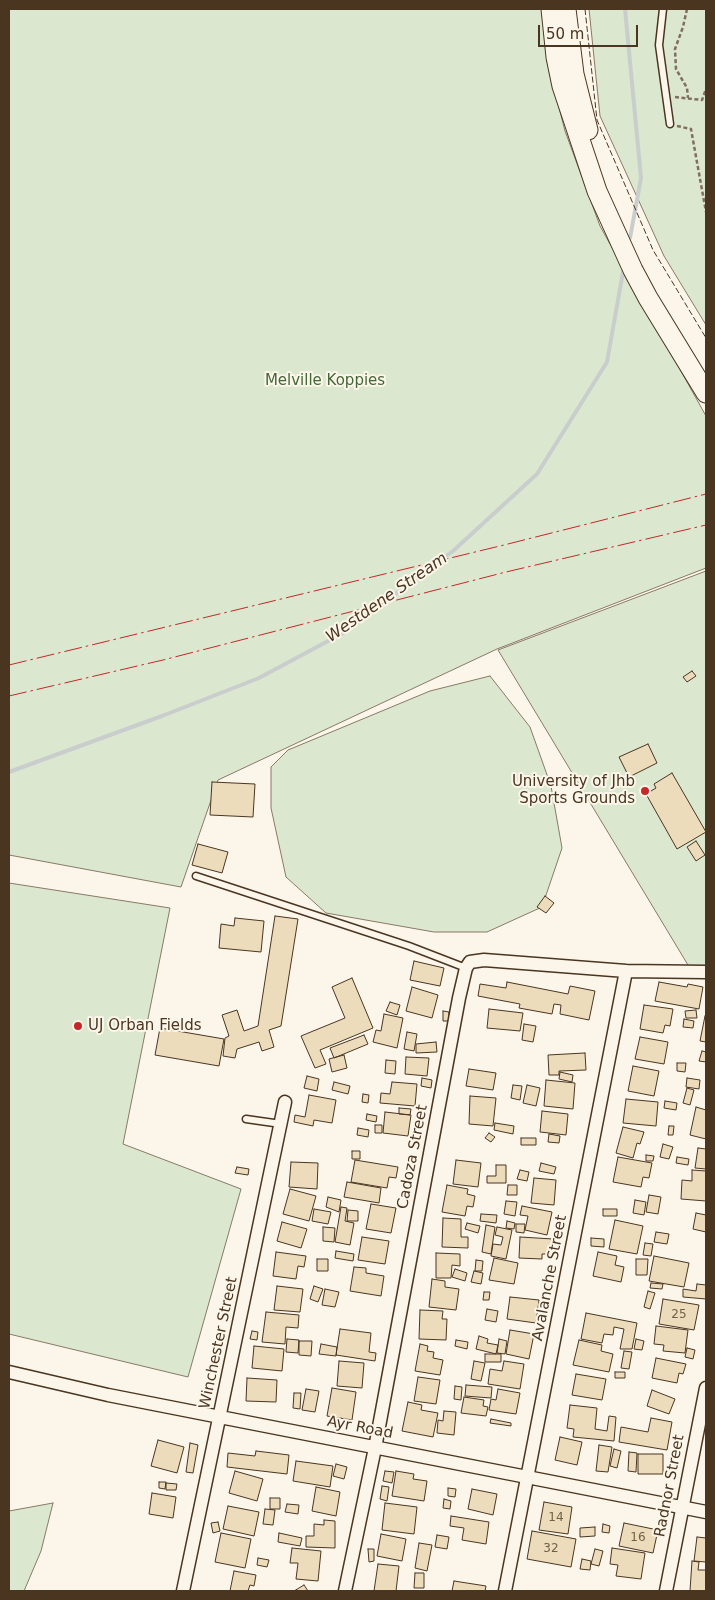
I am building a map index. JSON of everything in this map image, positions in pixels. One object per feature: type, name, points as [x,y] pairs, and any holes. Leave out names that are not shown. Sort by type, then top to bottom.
[{"type":"main road","points":[[551,9],[556,57],[562,86],[597,191],[637,277],[706,393]]},
{"type":"main road","points":[[566,9],[574,74],[582,108],[606,184],[619,216],[658,293],[706,372]]},
{"type":"street","points":[[466,968],[470,962],[484,960],[626,971],[706,972]]},
{"type":"street","name":"Cadoza Street","points":[[345,1591],[375,1448],[466,968]]},
{"type":"street","name":"Avalanche Street","points":[[505,1591],[626,971]]},
{"type":"street","name":"Winchester Street","points":[[183,1591],[285,1102]]},
{"type":"street","name":"Ayr Road","points":[[9,1372],[108,1395],[706,1512]]},
{"type":"street","name":"Radnor Street","points":[[666,1591],[706,1388]]},
{"type":"lane","points":[[663,9],[659,45],[670,124]]},
{"type":"lane","points":[[196,876],[409,946],[466,968]]},
{"type":"lane","points":[[246,1119],[280,1124]]},
{"type":"path","points":[[687,9],[675,49],[676,69],[687,88],[688,98]]},
{"type":"path","points":[[666,96],[702,100],[706,89]]},
{"type":"path","points":[[670,124],[691,129],[706,212]]},
{"type":"green space","name":"Melville Koppies","points":[[9,9],[543,9],[548,64],[565,131],[600,226],[706,416],[706,568],[497,649],[218,780],[181,887],[9,855]]},
{"type":"green space","points":[[589,9],[706,9],[706,325],[664,256],[600,116]]},
{"type":"green space","name":"University of Jhb Sports Grounds","points":[[706,571],[706,975],[694,975],[498,650]]},
{"type":"green space","points":[[490,676],[530,727],[551,786],[562,848],[542,907],[487,932],[434,932],[326,913],[286,877],[271,808],[271,767],[288,750],[430,691]]},
{"type":"green space","name":"UJ Orban Fields","points":[[9,883],[170,908],[123,1144],[241,1189],[188,1377],[9,1334]]},
{"type":"green space","points":[[53,1503],[41,1551],[24,1591],[9,1591],[9,1511]]},
{"type":"building","points":[[692,671],[696,676],[687,682],[683,677]]},
{"type":"building","points":[[648,744],[657,763],[629,777],[619,757]]},
{"type":"building","points":[[672,773],[706,832],[677,849],[646,794],[656,788],[654,784]]},
{"type":"building","points":[[212,782],[255,784],[253,817],[210,815]]},
{"type":"building","points":[[696,841],[705,855],[696,861],[687,847]]},
{"type":"building","points":[[198,844],[228,852],[222,873],[192,865]]},
{"type":"building","points":[[545,896],[554,903],[546,913],[537,907]]},
{"type":"building","points":[[275,916],[298,919],[281,1026],[269,1030],[274,1047],[262,1051],[259,1042],[237,1049],[235,1058],[223,1056],[225,1038],[229,1036],[222,1015],[237,1010],[244,1031],[258,1026]]},
{"type":"building","points":[[235,918],[264,921],[261,952],[219,948],[221,924],[234,926]]},
{"type":"building","points":[[414,961],[444,968],[440,986],[410,980]]},
{"type":"building","points":[[352,978],[373,1028],[320,1050],[326,1064],[315,1068],[301,1036],[345,1018],[332,987]]},
{"type":"building","points":[[507,982],[568,994],[570,986],[595,991],[589,1020],[560,1014],[561,1005],[554,1004],[552,1014],[519,1008],[520,1004],[478,996],[480,984],[506,988]]},
{"type":"building","points":[[659,982],[687,987],[688,984],[703,987],[699,1009],[655,1001]]},
{"type":"building","points":[[412,987],[438,995],[432,1018],[406,1011]]},
{"type":"building","points":[[390,1002],[400,1005],[397,1015],[386,1011]]},
{"type":"building","points":[[644,1005],[673,1009],[670,1026],[665,1025],[663,1033],[640,1029]]},
{"type":"building","points":[[489,1009],[523,1013],[520,1031],[487,1028]]},
{"type":"building","points":[[696,1010],[697,1018],[686,1018],[685,1011]]},
{"type":"building","points":[[443,1011],[449,1012],[449,1021],[443,1021]]},
{"type":"building","points":[[384,1014],[403,1018],[397,1048],[373,1042],[376,1030],[381,1031]]},
{"type":"building","points":[[706,1016],[706,1042],[700,1041]]},
{"type":"building","points":[[684,1019],[694,1021],[693,1028],[683,1027]]},
{"type":"building","points":[[524,1024],[536,1026],[533,1042],[522,1040]]},
{"type":"building","points":[[160,1028],[224,1039],[219,1066],[155,1055]]},
{"type":"building","points":[[407,1032],[417,1034],[414,1051],[404,1049]]},
{"type":"building","points":[[364,1035],[368,1044],[334,1058],[330,1048]]},
{"type":"building","points":[[640,1037],[668,1042],[664,1064],[635,1059]]},
{"type":"building","points":[[436,1042],[437,1052],[416,1053],[416,1044]]},
{"type":"building","points":[[702,1051],[706,1052],[706,1062],[699,1061]]},
{"type":"building","points":[[585,1053],[586,1070],[559,1071],[559,1075],[549,1075],[548,1055]]},
{"type":"building","points":[[344,1055],[347,1068],[332,1072],[329,1059]]},
{"type":"building","points":[[406,1057],[429,1058],[427,1076],[405,1074]]},
{"type":"building","points":[[386,1060],[396,1061],[395,1074],[385,1073]]},
{"type":"building","points":[[677,1063],[686,1063],[685,1072],[677,1071]]},
{"type":"building","points":[[633,1066],[659,1071],[654,1096],[628,1091]]},
{"type":"building","points":[[469,1069],[496,1073],[493,1090],[466,1086]]},
{"type":"building","points":[[560,1072],[573,1075],[572,1082],[559,1079]]},
{"type":"building","points":[[307,1076],[319,1079],[317,1091],[304,1088]]},
{"type":"building","points":[[422,1078],[432,1080],[431,1088],[421,1086]]},
{"type":"building","points":[[687,1078],[700,1080],[699,1089],[686,1087]]},
{"type":"building","points":[[546,1080],[575,1083],[573,1109],[544,1106]]},
{"type":"building","points":[[334,1082],[350,1086],[348,1094],[332,1090]]},
{"type":"building","points":[[392,1082],[417,1084],[415,1106],[380,1103],[381,1093],[390,1094]]},
{"type":"building","points":[[513,1085],[522,1086],[520,1100],[511,1098]]},
{"type":"building","points":[[527,1085],[540,1088],[536,1106],[523,1103]]},
{"type":"building","points":[[687,1088],[694,1090],[690,1105],[683,1103]]},
{"type":"building","points":[[363,1094],[369,1095],[368,1103],[362,1102]]},
{"type":"building","points":[[309,1095],[336,1100],[332,1123],[314,1120],[313,1126],[294,1122],[295,1115],[305,1117]]},
{"type":"building","points":[[470,1096],[496,1098],[493,1126],[469,1124]]},
{"type":"building","points":[[626,1099],[658,1102],[656,1126],[623,1123]]},
{"type":"building","points":[[665,1101],[677,1103],[676,1110],[664,1108]]},
{"type":"building","points":[[696,1107],[706,1110],[706,1139],[690,1135]]},
{"type":"building","points":[[399,1108],[411,1109],[410,1115],[399,1114]]},
{"type":"building","points":[[542,1111],[568,1114],[566,1135],[540,1132]]},
{"type":"building","points":[[385,1112],[411,1115],[408,1136],[383,1133]]},
{"type":"building","points":[[367,1114],[377,1116],[376,1122],[366,1120]]},
{"type":"building","points":[[495,1123],[514,1126],[513,1134],[494,1130]]},
{"type":"building","points":[[375,1125],[382,1125],[382,1133],[375,1133]]},
{"type":"building","points":[[669,1126],[674,1126],[673,1135],[668,1135]]},
{"type":"building","points":[[623,1127],[644,1132],[640,1144],[637,1143],[633,1158],[616,1153]]},
{"type":"building","points":[[358,1128],[369,1130],[368,1137],[357,1135]]},
{"type":"building","points":[[489,1133],[495,1137],[491,1142],[485,1138]]},
{"type":"building","points":[[549,1134],[560,1136],[559,1143],[548,1142]]},
{"type":"building","points":[[521,1138],[536,1138],[536,1145],[521,1145]]},
{"type":"building","points":[[663,1144],[673,1147],[669,1159],[660,1157]]},
{"type":"building","points":[[698,1148],[706,1149],[706,1169],[695,1168]]},
{"type":"building","points":[[352,1151],[360,1151],[360,1159],[352,1159]]},
{"type":"building","points":[[646,1155],[654,1156],[653,1161],[646,1161]]},
{"type":"building","points":[[618,1157],[652,1163],[649,1178],[643,1177],[641,1187],[613,1182]]},
{"type":"building","points":[[677,1157],[689,1159],[688,1165],[676,1163]]},
{"type":"building","points":[[355,1160],[398,1167],[396,1178],[389,1177],[387,1188],[351,1182]]},
{"type":"building","points":[[456,1160],[481,1163],[478,1187],[453,1184]]},
{"type":"building","points":[[291,1162],[318,1163],[317,1189],[289,1187]]},
{"type":"building","points":[[541,1163],[556,1167],[554,1174],[539,1171]]},
{"type":"building","points":[[496,1165],[506,1165],[506,1183],[487,1183],[487,1176],[496,1176]]},
{"type":"building","points":[[237,1167],[249,1169],[248,1175],[235,1173]]},
{"type":"building","points":[[520,1170],[529,1172],[527,1181],[517,1179]]},
{"type":"building","points":[[692,1170],[706,1171],[706,1201],[681,1199],[682,1180],[692,1181]]},
{"type":"building","points":[[534,1178],[556,1180],[554,1205],[531,1203]]},
{"type":"building","points":[[347,1182],[381,1188],[379,1203],[344,1197]]},
{"type":"building","points":[[447,1185],[468,1189],[467,1194],[475,1196],[473,1207],[467,1206],[465,1216],[442,1212]]},
{"type":"building","points":[[508,1185],[517,1185],[517,1195],[507,1195]]},
{"type":"building","points":[[290,1189],[316,1196],[309,1221],[283,1214]]},
{"type":"building","points":[[649,1195],[661,1197],[658,1214],[646,1212]]},
{"type":"building","points":[[328,1197],[341,1200],[339,1212],[326,1207]]},
{"type":"building","points":[[635,1200],[646,1202],[644,1215],[633,1213]]},
{"type":"building","points":[[506,1201],[517,1202],[515,1216],[504,1214]]},
{"type":"building","points":[[371,1204],[396,1208],[391,1233],[366,1229]]},
{"type":"building","points":[[522,1206],[552,1212],[547,1235],[525,1230],[528,1216],[520,1215]]},
{"type":"building","points":[[341,1207],[347,1208],[345,1221],[354,1223],[350,1245],[335,1242]]},
{"type":"building","points":[[314,1209],[331,1212],[328,1224],[312,1221]]},
{"type":"building","points":[[603,1209],[617,1209],[617,1216],[603,1216]]},
{"type":"building","points":[[348,1210],[358,1211],[358,1221],[347,1221]]},
{"type":"building","points":[[696,1213],[706,1215],[706,1232],[693,1229]]},
{"type":"building","points":[[481,1214],[497,1215],[496,1223],[480,1221]]},
{"type":"building","points":[[443,1218],[461,1219],[461,1237],[468,1237],[468,1248],[442,1247]]},
{"type":"building","points":[[615,1220],[643,1226],[637,1254],[609,1249]]},
{"type":"building","points":[[507,1221],[515,1223],[514,1229],[506,1228]]},
{"type":"building","points":[[282,1222],[307,1229],[301,1248],[277,1241]]},
{"type":"building","points":[[467,1223],[480,1226],[478,1233],[465,1229]]},
{"type":"building","points":[[516,1224],[525,1224],[524,1233],[516,1232]]},
{"type":"building","points":[[486,1225],[495,1227],[491,1254],[482,1252]]},
{"type":"building","points":[[323,1227],[335,1228],[334,1242],[323,1241]]},
{"type":"building","points":[[497,1227],[512,1230],[506,1259],[491,1256],[493,1244],[501,1245],[503,1237],[495,1235]]},
{"type":"building","points":[[656,1232],[669,1234],[667,1244],[654,1242]]},
{"type":"building","points":[[362,1237],[389,1241],[385,1264],[358,1260]]},
{"type":"building","points":[[520,1237],[553,1239],[552,1254],[542,1254],[542,1259],[519,1258]]},
{"type":"building","points":[[591,1238],[604,1239],[604,1247],[591,1246]]},
{"type":"building","points":[[645,1243],[653,1244],[651,1256],[643,1255]]},
{"type":"building","points":[[336,1251],[354,1254],[353,1261],[335,1258]]},
{"type":"building","points":[[276,1252],[306,1256],[304,1267],[298,1266],[296,1279],[273,1276]]},
{"type":"building","points":[[598,1252],[617,1256],[615,1265],[624,1267],[621,1282],[593,1276]]},
{"type":"building","points":[[436,1253],[460,1254],[460,1266],[452,1265],[451,1278],[436,1278]]},
{"type":"building","points":[[654,1256],[689,1263],[684,1287],[649,1281]]},
{"type":"building","points":[[494,1258],[518,1263],[514,1284],[489,1280]]},
{"type":"building","points":[[317,1259],[328,1259],[328,1271],[317,1271]]},
{"type":"building","points":[[636,1259],[648,1259],[647,1275],[636,1275]]},
{"type":"building","points":[[476,1260],[483,1261],[482,1271],[475,1271]]},
{"type":"building","points":[[354,1267],[366,1268],[366,1273],[384,1276],[381,1296],[350,1291]]},
{"type":"building","points":[[455,1269],[467,1273],[465,1281],[452,1277]]},
{"type":"building","points":[[474,1271],[483,1273],[481,1284],[471,1282]]},
{"type":"building","points":[[432,1279],[445,1281],[445,1287],[459,1289],[456,1310],[429,1307]]},
{"type":"building","points":[[651,1283],[663,1284],[662,1289],[650,1288]]},
{"type":"building","points":[[697,1284],[706,1285],[706,1299],[683,1297],[683,1289],[696,1291]]},
{"type":"building","points":[[277,1286],[303,1289],[300,1312],[274,1310]]},
{"type":"building","points":[[314,1286],[323,1289],[318,1302],[310,1299]]},
{"type":"building","points":[[325,1289],[339,1292],[335,1307],[322,1305]]},
{"type":"building","points":[[648,1291],[655,1293],[650,1309],[644,1307]]},
{"type":"building","points":[[484,1292],[490,1292],[489,1300],[483,1300]]},
{"type":"building","points":[[510,1297],[539,1300],[536,1323],[507,1319]]},
{"type":"building","points":[[663,1299],[699,1305],[694,1330],[659,1324]]},
{"type":"building","points":[[487,1309],[498,1311],[496,1322],[485,1320]]},
{"type":"building","points":[[420,1310],[443,1311],[442,1319],[447,1319],[446,1340],[419,1339]]},
{"type":"building","points":[[266,1312],[299,1315],[298,1328],[286,1327],[285,1344],[262,1342]]},
{"type":"building","points":[[586,1313],[637,1323],[632,1349],[620,1349],[624,1329],[614,1327],[613,1335],[604,1334],[602,1343],[581,1339]]},
{"type":"building","points":[[656,1326],[688,1330],[685,1353],[663,1351],[664,1345],[654,1344]]},
{"type":"building","points":[[340,1329],[371,1333],[369,1352],[376,1353],[375,1361],[336,1355]]},
{"type":"building","points":[[510,1330],[534,1334],[529,1359],[506,1354]]},
{"type":"building","points":[[252,1331],[258,1332],[257,1340],[250,1339]]},
{"type":"building","points":[[479,1336],[488,1339],[487,1343],[498,1345],[496,1354],[476,1349]]},
{"type":"building","points":[[287,1339],[299,1340],[298,1353],[286,1352]]},
{"type":"building","points":[[499,1339],[507,1341],[505,1354],[497,1353]]},
{"type":"building","points":[[636,1339],[644,1341],[642,1350],[634,1349]]},
{"type":"building","points":[[456,1340],[468,1342],[467,1349],[455,1346]]},
{"type":"building","points":[[579,1340],[602,1345],[601,1351],[613,1354],[609,1372],[573,1365]]},
{"type":"building","points":[[299,1341],[312,1341],[311,1356],[299,1355]]},
{"type":"building","points":[[321,1344],[337,1347],[336,1356],[319,1354]]},
{"type":"building","points":[[420,1344],[428,1346],[427,1351],[434,1352],[433,1358],[443,1360],[440,1375],[415,1371]]},
{"type":"building","points":[[254,1346],[284,1349],[282,1371],[252,1368]]},
{"type":"building","points":[[687,1348],[695,1350],[693,1359],[685,1357]]},
{"type":"building","points":[[624,1351],[632,1352],[629,1369],[621,1368]]},
{"type":"building","points":[[485,1354],[501,1354],[501,1362],[485,1362]]},
{"type":"building","points":[[656,1358],[686,1364],[683,1374],[679,1373],[677,1383],[652,1378]]},
{"type":"building","points":[[339,1361],[364,1363],[362,1388],[337,1386]]},
{"type":"building","points":[[474,1361],[485,1363],[481,1381],[471,1379]]},
{"type":"building","points":[[504,1361],[524,1364],[520,1389],[488,1384],[490,1369],[502,1371]]},
{"type":"building","points":[[615,1372],[625,1372],[625,1378],[615,1378]]},
{"type":"building","points":[[576,1374],[606,1379],[602,1400],[572,1395]]},
{"type":"building","points":[[418,1377],[440,1380],[436,1404],[414,1401]]},
{"type":"building","points":[[247,1378],[277,1380],[276,1402],[246,1401]]},
{"type":"building","points":[[466,1385],[492,1387],[491,1398],[465,1396]]},
{"type":"building","points":[[455,1386],[462,1387],[461,1400],[454,1399]]},
{"type":"building","points":[[332,1388],[356,1392],[352,1420],[327,1416]]},
{"type":"building","points":[[306,1389],[319,1391],[315,1412],[302,1410]]},
{"type":"building","points":[[498,1389],[520,1393],[516,1414],[489,1410],[491,1399],[496,1400]]},
{"type":"building","points":[[652,1390],[675,1399],[669,1414],[647,1406]]},
{"type":"building","points":[[294,1393],[301,1393],[300,1409],[293,1408]]},
{"type":"building","points":[[464,1397],[484,1400],[483,1406],[488,1407],[486,1416],[461,1413]]},
{"type":"building","points":[[408,1402],[422,1405],[421,1410],[438,1413],[433,1437],[402,1431]]},
{"type":"building","points":[[570,1405],[597,1408],[595,1429],[607,1431],[609,1416],[616,1417],[614,1441],[573,1437],[574,1429],[567,1428]]},
{"type":"building","points":[[444,1411],[456,1412],[454,1435],[437,1433],[438,1420],[443,1421]]},
{"type":"building","points":[[651,1418],[672,1422],[667,1450],[619,1442],[621,1427],[648,1432]]},
{"type":"building","points":[[491,1419],[511,1423],[511,1426],[490,1423]]},
{"type":"building","points":[[560,1437],[582,1442],[577,1465],[555,1460]]},
{"type":"building","points":[[158,1440],[184,1447],[177,1473],[151,1466]]},
{"type":"building","points":[[190,1443],[198,1445],[193,1473],[186,1472]]},
{"type":"building","points":[[599,1445],[612,1447],[608,1472],[596,1471]]},
{"type":"building","points":[[614,1449],[621,1451],[617,1468],[610,1466]]},
{"type":"building","points":[[256,1451],[289,1455],[287,1474],[227,1467],[228,1453],[255,1456]]},
{"type":"building","points":[[629,1452],[637,1453],[636,1472],[628,1471]]},
{"type":"building","points":[[638,1454],[663,1454],[663,1474],[638,1474]]},
{"type":"building","points":[[296,1461],[333,1466],[330,1487],[293,1481]]},
{"type":"building","points":[[336,1464],[347,1467],[344,1479],[333,1476]]},
{"type":"building","points":[[235,1471],[263,1479],[257,1501],[229,1493]]},
{"type":"building","points":[[385,1471],[394,1472],[392,1483],[383,1481]]},
{"type":"building","points":[[396,1471],[414,1474],[413,1479],[427,1481],[424,1501],[392,1496]]},
{"type":"building","points":[[159,1482],[166,1482],[165,1489],[159,1488]]},
{"type":"building","points":[[166,1483],[177,1484],[176,1490],[166,1490]]},
{"type":"building","points":[[382,1486],[389,1487],[387,1501],[380,1499]]},
{"type":"building","points":[[316,1487],[340,1492],[336,1516],[312,1511]]},
{"type":"building","points":[[448,1488],[456,1489],[455,1497],[448,1496]]},
{"type":"building","points":[[472,1489],[497,1494],[493,1515],[468,1509]]},
{"type":"building","points":[[152,1493],[176,1497],[173,1518],[149,1514]]},
{"type":"building","points":[[270,1498],[280,1498],[280,1509],[270,1509]]},
{"type":"building","points":[[444,1499],[451,1501],[450,1509],[443,1508]]},
{"type":"building","points":[[544,1502],[572,1507],[568,1534],[539,1530]]},
{"type":"building","points":[[385,1503],[417,1507],[414,1534],[382,1530]]},
{"type":"building","points":[[287,1504],[299,1505],[298,1514],[285,1512]]},
{"type":"building","points":[[228,1506],[259,1512],[254,1536],[223,1529]]},
{"type":"building","points":[[265,1509],[275,1510],[273,1525],[263,1524]]},
{"type":"building","points":[[451,1516],[489,1522],[486,1544],[462,1540],[464,1528],[450,1526]]},
{"type":"building","points":[[324,1520],[335,1521],[335,1548],[306,1547],[306,1536],[314,1536],[314,1524],[324,1525]]},
{"type":"building","points":[[218,1522],[220,1531],[213,1533],[211,1523]]},
{"type":"building","points":[[624,1523],[658,1530],[653,1553],[619,1546]]},
{"type":"building","points":[[603,1524],[610,1526],[609,1533],[602,1532]]},
{"type":"building","points":[[595,1527],[595,1536],[580,1537],[580,1528]]},
{"type":"building","points":[[532,1531],[576,1539],[571,1567],[527,1559]]},
{"type":"building","points":[[221,1533],[251,1539],[245,1568],[215,1562]]},
{"type":"building","points":[[279,1533],[302,1538],[300,1546],[278,1542]]},
{"type":"building","points":[[381,1534],[406,1539],[402,1561],[377,1556]]},
{"type":"building","points":[[437,1535],[449,1537],[447,1549],[435,1547]]},
{"type":"building","points":[[697,1537],[706,1538],[706,1562],[694,1561]]},
{"type":"building","points":[[419,1543],[432,1545],[427,1571],[415,1568]]},
{"type":"building","points":[[292,1548],[321,1551],[318,1581],[296,1579],[298,1563],[290,1563]]},
{"type":"building","points":[[612,1548],[645,1553],[641,1579],[616,1576],[618,1565],[610,1564]]},
{"type":"building","points":[[368,1549],[374,1549],[374,1561],[369,1562]]},
{"type":"building","points":[[595,1549],[603,1551],[599,1566],[591,1564]]},
{"type":"building","points":[[258,1558],[269,1560],[267,1567],[257,1565]]},
{"type":"building","points":[[582,1559],[591,1561],[590,1570],[580,1569]]},
{"type":"building","points":[[692,1561],[699,1562],[698,1570],[706,1570],[706,1591],[690,1591]]},
{"type":"building","points":[[378,1564],[399,1566],[396,1591],[374,1591]]},
{"type":"building","points":[[234,1571],[256,1575],[254,1586],[250,1585],[248,1591],[230,1591]]},
{"type":"building","points":[[415,1573],[424,1573],[424,1588],[414,1588]]},
{"type":"building","points":[[454,1581],[486,1586],[485,1591],[452,1591]]},
{"type":"building","points":[[304,1585],[308,1591],[294,1591]]},
{"type":"waterway","name":"Westdene Stream","points":[[625,9],[641,178],[630,238]]},
{"type":"waterway","name":"Westdene Stream","points":[[9,772],[259,678],[343,633],[453,551],[537,474],[607,362],[623,272]]},
{"type":"fence","points":[[585,9],[597,120],[653,250],[706,338]]},
{"type":"power","points":[[9,665],[706,494]]},
{"type":"power","points":[[9,696],[163,660],[506,572],[706,525]]},
{"type":"place","name":"University of Jhb Sports Grounds","points":[[645,791]]},
{"type":"place","name":"UJ Orban Fields","points":[[78,1026]]}]
